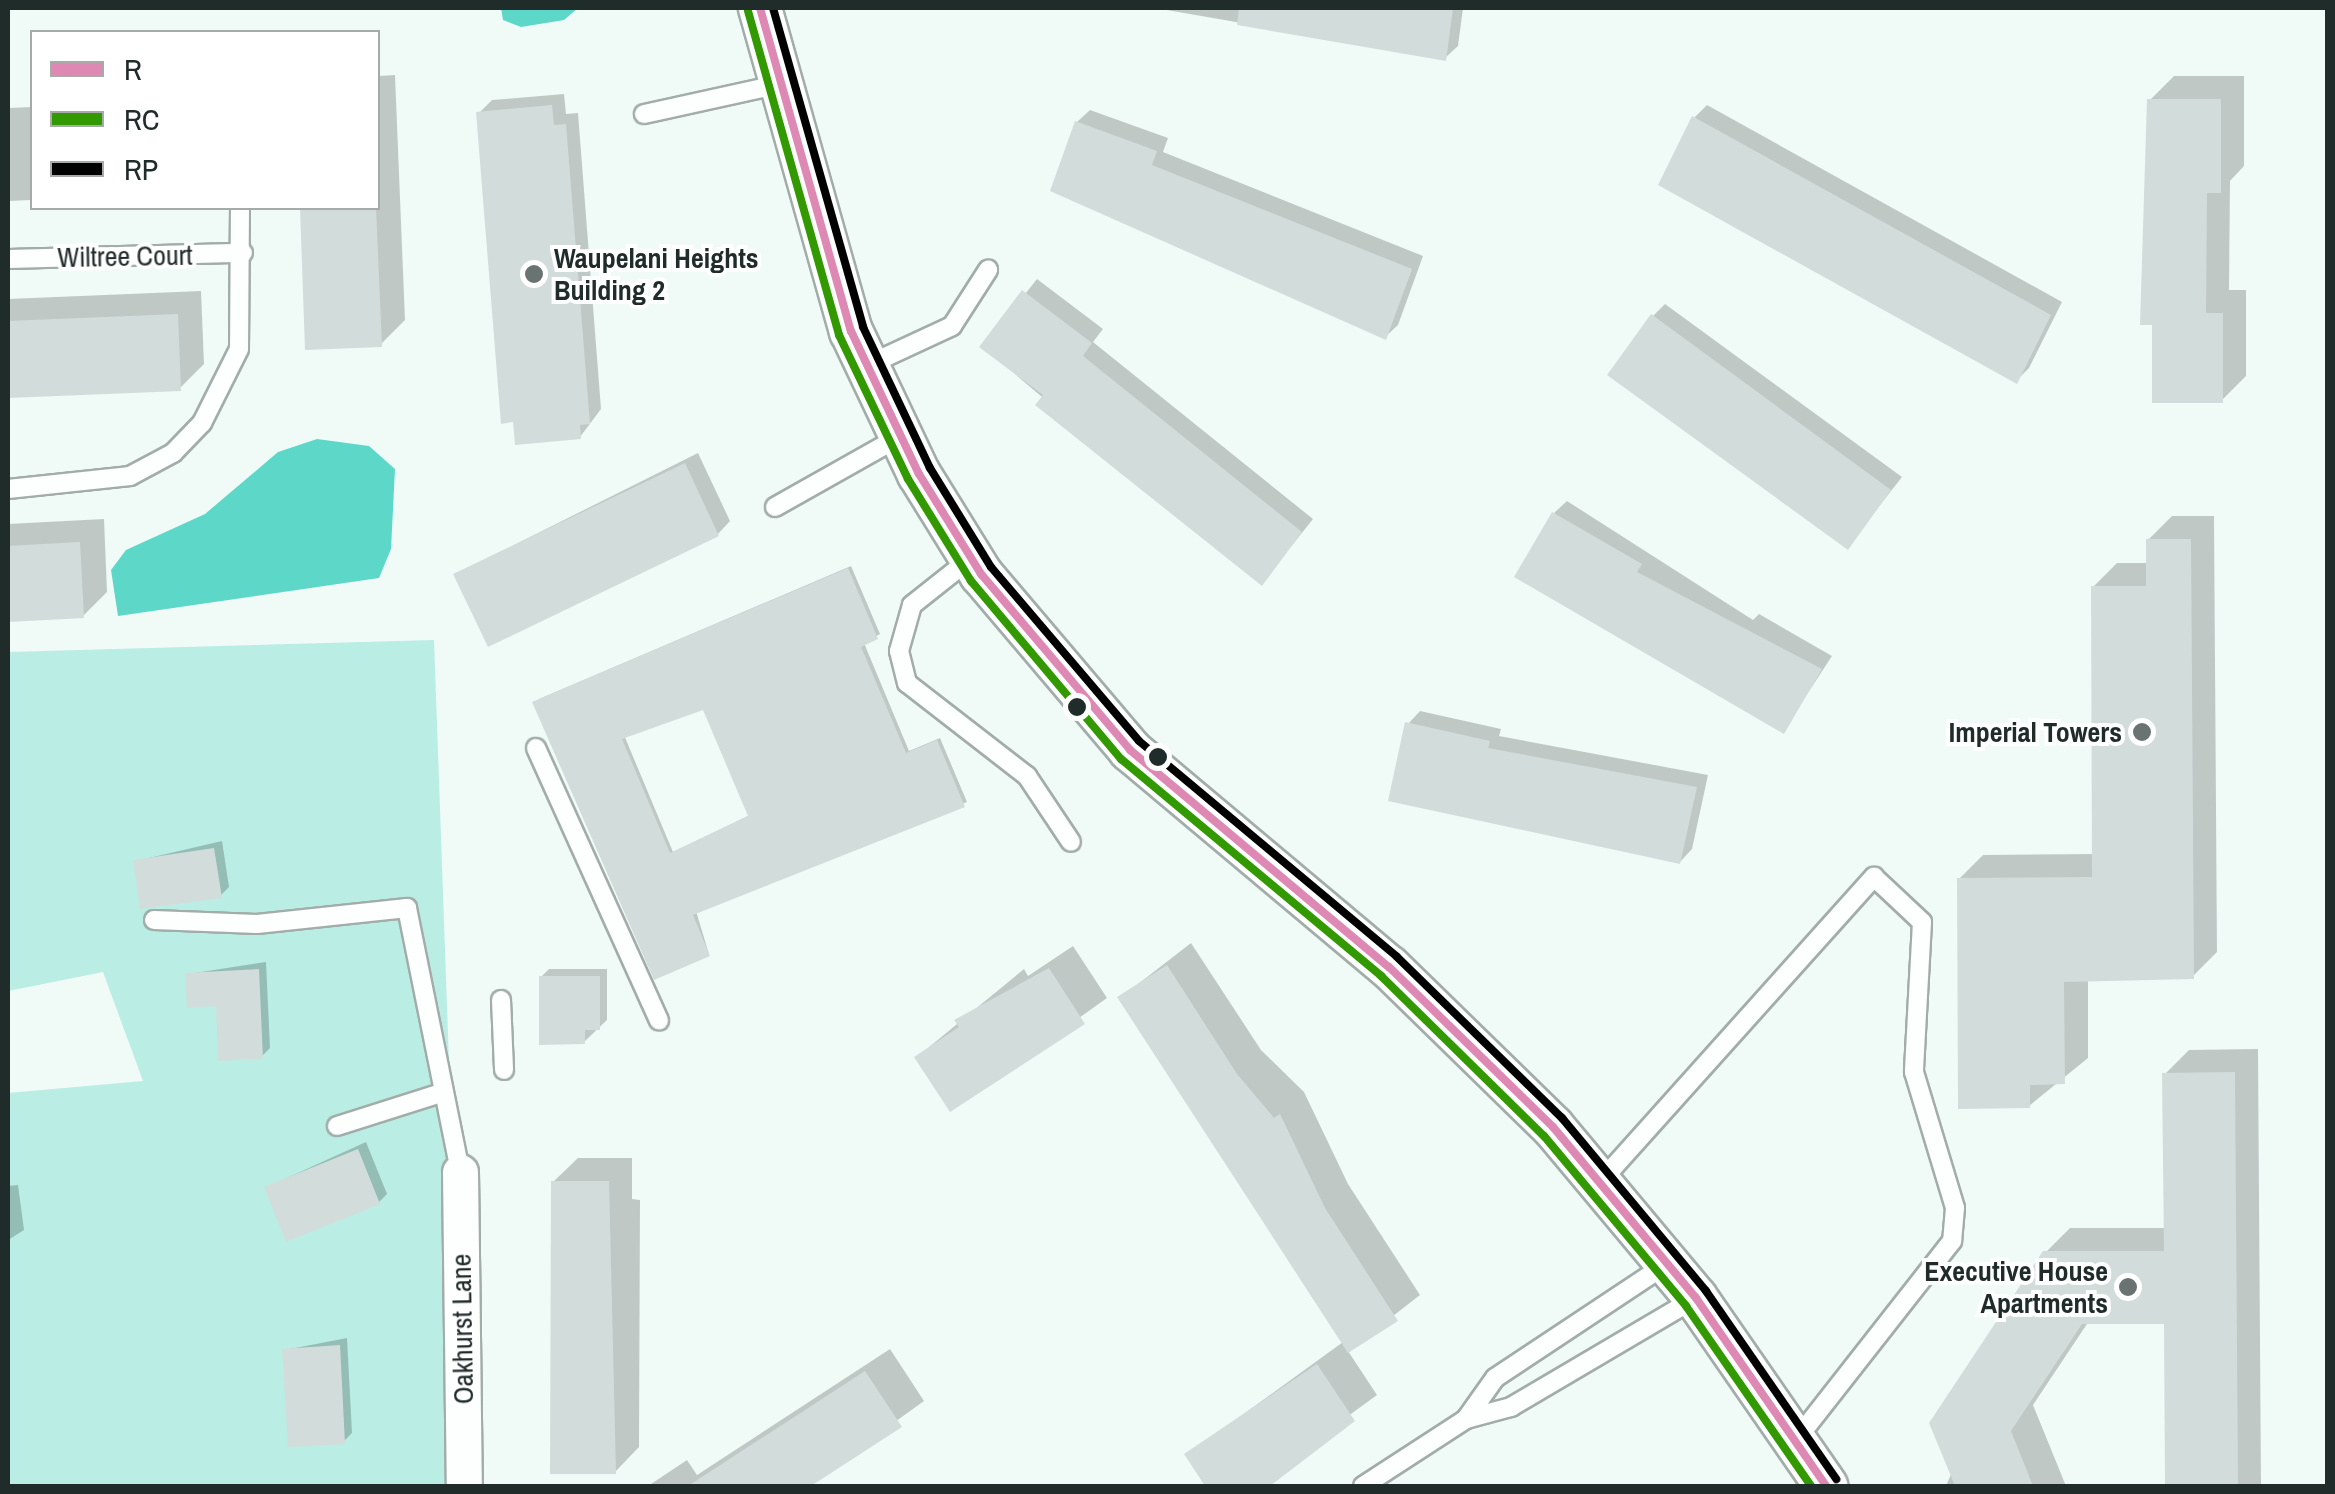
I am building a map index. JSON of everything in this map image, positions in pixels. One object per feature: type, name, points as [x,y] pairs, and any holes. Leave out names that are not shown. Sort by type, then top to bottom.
[{"type":"street","points":[[760,8],[866,366],[900,438],[970,559],[1130,750],[1422,996],[1600,1181],[1696,1298],[1826,1486]]},
{"type":"street","name":"Oakhurst Lane","points":[[460,1172],[464,1486]]},
{"type":"lane","points":[[644,114],[780,84]]},
{"type":"lane","points":[[8,489],[130,476],[173,453],[202,422],[239,350],[243,253],[240,210]]},
{"type":"lane","name":"Wiltree Court","points":[[8,259],[243,253]]},
{"type":"lane","points":[[866,366],[952,326],[988,270]]},
{"type":"lane","points":[[775,507],[900,438]]},
{"type":"lane","points":[[970,559],[912,605],[900,651],[906,683],[1027,776],[1071,842]]},
{"type":"lane","points":[[536,748],[659,1021]]},
{"type":"lane","points":[[1600,1181],[1874,877],[1922,922],[1914,1072],[1955,1208],[1940,1263],[1796,1440]]},
{"type":"lane","points":[[154,920],[256,924],[407,908],[438,1094],[460,1172]]},
{"type":"lane","points":[[502,1000],[504,1070]]},
{"type":"lane","points":[[337,1126],[438,1094]]},
{"type":"lane","points":[[1466,1420],[1514,1363],[1668,1262]]},
{"type":"lane","points":[[1363,1486],[1466,1420],[1512,1407],[1696,1298]]},
{"type":"green space","points":[[434,640],[464,1486],[8,1486],[8,1093],[143,1081],[103,972],[8,991],[8,652]]},
{"type":"water","points":[[501,8],[578,8],[564,20],[521,27],[503,20]]},
{"type":"water","points":[[317,439],[369,446],[395,469],[391,549],[379,578],[118,616],[111,570],[126,550],[205,514],[278,452]]},
{"type":"building","points":[[1239,8],[1453,8],[1446,61],[1237,25]]},
{"type":"building","points":[[2147,99],[2221,99],[2221,193],[2207,193],[2206,313],[2223,313],[2223,403],[2152,403],[2152,325],[2140,325]]},
{"type":"building","name":"Waupelani Heights Building 2","points":[[552,105],[554,125],[566,124],[590,424],[580,425],[581,439],[515,445],[513,422],[501,424],[476,112]]},
{"type":"building","points":[[1692,116],[2051,315],[2017,384],[1658,185]]},
{"type":"building","points":[[1075,121],[1157,151],[1152,165],[1412,269],[1386,340],[1050,191]]},
{"type":"building","points":[[300,210],[376,210],[382,347],[305,350]]},
{"type":"building","points":[[1022,290],[1092,343],[1083,356],[1302,532],[1262,586],[1035,405],[1043,395],[979,347]]},
{"type":"building","points":[[178,314],[181,391],[8,398],[8,321]]},
{"type":"building","points":[[1651,314],[1891,490],[1848,550],[1607,375]]},
{"type":"building","points":[[685,463],[719,536],[488,647],[453,574]]},
{"type":"building","points":[[1552,512],[1642,564],[1637,572],[1822,669],[1784,734],[1514,577]]},
{"type":"building","name":"Imperial Towers","points":[[2146,539],[2191,539],[2194,979],[2064,982],[2065,1084],[2030,1085],[2030,1108],[1958,1109],[1957,878],[2092,877],[2091,586],[2146,586]]},
{"type":"building","points":[[80,542],[84,618],[8,622],[8,546]]},
{"type":"building","points":[[848,568],[878,639],[861,647],[906,753],[937,740],[965,807],[693,915],[710,956],[654,980],[532,702]],"holes":[[[703,710],[748,816],[670,853],[622,739]]]},
{"type":"building","points":[[1405,722],[1490,741],[1488,748],[1697,787],[1680,864],[1388,801]]},
{"type":"building","points":[[214,848],[222,898],[140,909],[133,860]]},
{"type":"building","points":[[1167,965],[1237,1074],[1274,1118],[1280,1114],[1325,1208],[1398,1321],[1348,1353],[1117,997]]},
{"type":"building","points":[[1049,968],[1085,1024],[950,1112],[914,1057],[959,1027],[954,1020]]},
{"type":"building","points":[[259,969],[263,1059],[218,1061],[216,1006],[187,1008],[185,973]]},
{"type":"building","points":[[539,976],[600,976],[600,1030],[585,1030],[585,1044],[539,1045]]},
{"type":"building","name":"Executive House Apartments","points":[[2235,1072],[2238,1486],[2165,1486],[2164,1324],[2082,1324],[2011,1431],[2033,1486],[1955,1486],[1929,1423],[2043,1251],[2164,1251],[2162,1073]]},
{"type":"building","points":[[358,1149],[380,1204],[286,1242],[264,1187]]},
{"type":"building","points":[[551,1181],[609,1181],[616,1474],[550,1474]]},
{"type":"building","points":[[340,1345],[345,1444],[288,1447],[282,1349]]},
{"type":"building","points":[[1317,1364],[1355,1421],[1270,1486],[1205,1486],[1184,1454]]},
{"type":"building","points":[[865,1371],[902,1427],[811,1486],[688,1486]]},
{"type":"transit line","name":"R","points":[[760,8],[851,331],[919,474],[981,574],[1130,750],[1389,967],[1553,1127],[1696,1298],[1826,1486]]},
{"type":"transit line","name":"RP","points":[[773,8],[863,327],[930,468],[991,567],[1139,741],[1397,957],[1562,1118],[1706,1291],[1836,1479]]},
{"type":"transit line","name":"RC","points":[[748,11],[839,335],[908,479],[971,581],[1121,759],[1381,976],[1544,1136],[1686,1306],[1811,1486]]},
{"type":"place","name":"Waupelani Heights Building 2","points":[[534,274]]},
{"type":"place","name":"Imperial Towers","points":[[2142,732]]},
{"type":"place","name":"Executive House Apartments","points":[[2128,1287]]}]
